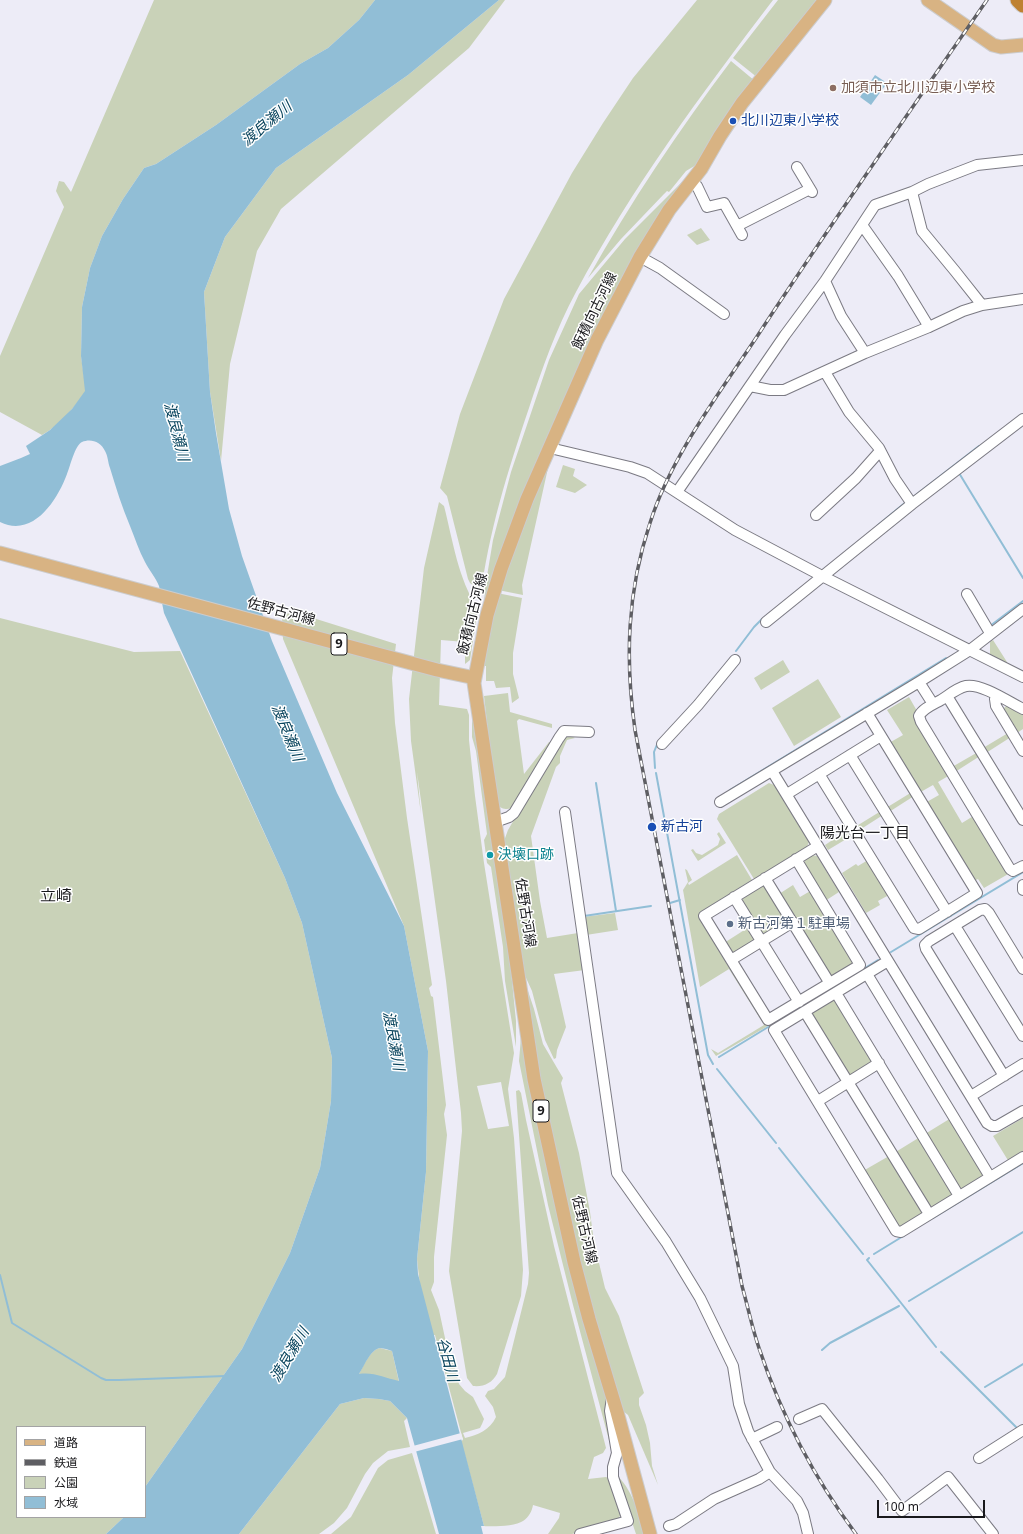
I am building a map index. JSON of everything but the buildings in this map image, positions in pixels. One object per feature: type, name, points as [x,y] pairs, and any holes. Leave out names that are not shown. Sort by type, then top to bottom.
[{"type":"highway","points":[[1018,0],[1023,5]]},
{"type":"main road","name":"飯積向古河線","points":[[469,677],[494,590],[520,518],[597,340],[640,257],[666,214],[701,169],[720,136],[742,103],[825,0]]},
{"type":"main road","points":[[928,0],[992,45],[1001,47],[1023,45]]},
{"type":"main road","name":"佐野古河線","points":[[0,553],[437,670],[469,677],[476,700],[538,1099],[574,1262],[589,1319],[613,1396],[650,1534]]},
{"type":"street","points":[[677,492],[785,335],[825,281],[875,205],[912,192],[928,184],[977,165],[1023,160]]},
{"type":"street","points":[[737,226],[811,191],[797,166]]},
{"type":"street","points":[[691,182],[697,186],[708,207],[724,203],[742,235]]},
{"type":"street","points":[[912,192],[922,231],[956,270],[982,306]]},
{"type":"street","points":[[862,225],[898,276],[929,327]]},
{"type":"street","points":[[640,257],[660,268],[724,314]]},
{"type":"street","points":[[825,281],[841,316],[865,353]]},
{"type":"street","points":[[750,386],[770,390],[784,390],[963,311],[1023,299]]},
{"type":"street","points":[[825,372],[849,412],[879,448],[895,479],[912,504]]},
{"type":"street","points":[[766,622],[912,504],[1023,419]]},
{"type":"street","points":[[550,448],[635,468],[647,473],[725,524],[822,576],[1023,677]]},
{"type":"street","points":[[816,514],[856,478],[880,451]]},
{"type":"street","points":[[967,594],[990,633]]},
{"type":"street","points":[[720,802],[970,650],[990,633],[1023,609]]},
{"type":"street","points":[[662,744],[698,706],[735,660]]},
{"type":"street","points":[[919,682],[933,704]]},
{"type":"street","points":[[1023,709],[978,687],[969,686],[960,688],[933,704],[919,716],[920,722],[1010,868],[1013,870],[1023,866]]},
{"type":"street","points":[[947,696],[1023,820]]},
{"type":"street","points":[[997,696],[995,699],[996,706],[1023,751]]},
{"type":"street","points":[[819,774],[914,928],[919,929],[978,893],[867,713]]},
{"type":"street","points":[[495,822],[509,817],[514,813],[564,731],[589,732]]},
{"type":"street","points":[[787,794],[881,736]]},
{"type":"street","points":[[850,756],[947,912]]},
{"type":"street","points":[[772,771],[988,1123],[992,1126],[997,1126],[1023,1111]]},
{"type":"street","points":[[565,812],[617,1173],[680,1265],[712,1321],[733,1366],[743,1420],[770,1472],[797,1500],[803,1513],[808,1534]]},
{"type":"street","points":[[796,859],[860,965],[829,982],[768,1020],[704,916],[734,897],[796,859],[818,846]]},
{"type":"street","points":[[765,878],[829,982]]},
{"type":"street","points":[[1023,885],[1023,890]]},
{"type":"street","points":[[734,897],[799,1002]]},
{"type":"street","points":[[1004,1076],[926,950],[925,945],[929,941],[980,910],[985,909],[989,913],[1023,969]]},
{"type":"street","points":[[731,960],[793,922]]},
{"type":"street","points":[[955,926],[1023,1036]]},
{"type":"street","points":[[888,961],[774,1030],[896,1231],[901,1232],[1023,1157]]},
{"type":"street","points":[[867,974],[990,1177]]},
{"type":"street","points":[[836,993],[959,1196]]},
{"type":"street","points":[[805,1012],[929,1214]]},
{"type":"street","points":[[818,1101],[878,1063]]},
{"type":"street","points":[[971,1096],[1023,1064]]},
{"type":"street","points":[[580,1534],[628,1521],[613,1477],[613,1467],[617,1453],[610,1412],[613,1396]]},
{"type":"street","points":[[798,1419],[822,1409],[902,1511],[948,1477],[993,1534]]},
{"type":"street","points":[[752,1439],[777,1428]]},
{"type":"street","points":[[979,1458],[1023,1430]]},
{"type":"street","points":[[670,1526],[676,1524],[714,1499],[759,1479],[770,1472]]},
{"type":"green space","points":[[154,0],[375,0],[359,20],[328,48],[300,64],[216,125],[156,164],[144,168],[123,199],[102,236],[90,268],[82,307],[81,356],[86,391],[66,416],[49,431],[42,435],[0,412],[0,356],[64,207],[56,191],[59,181],[64,182],[71,192]]},
{"type":"green space","points":[[499,0],[505,0],[469,48],[281,209],[257,251],[230,364],[221,461],[210,392],[204,292],[225,237],[276,168],[408,75]]},
{"type":"green space","points":[[697,0],[773,0],[668,142],[597,254],[569,306],[544,364],[506,479],[488,550],[480,599],[474,586],[468,579],[447,496],[440,488],[460,414],[504,299],[572,173],[633,78]]},
{"type":"green space","points":[[778,0],[819,0],[758,78],[733,58]]},
{"type":"green space","points":[[731,61],[755,81],[696,165],[686,171],[669,192],[667,191],[664,194],[621,239],[588,278],[656,167]]},
{"type":"green space","points":[[690,174],[646,241],[484,605],[485,588],[493,540],[511,472],[549,360],[579,294],[625,239]]},
{"type":"green space","points":[[701,228],[710,240],[697,245],[687,235]]},
{"type":"green space","points":[[550,459],[522,585],[523,595],[498,590],[513,548]]},
{"type":"green space","points":[[563,465],[575,469],[573,476],[587,485],[575,493],[556,487]]},
{"type":"green space","points":[[439,502],[444,506],[453,546],[461,572],[471,597],[478,609],[470,660],[465,664],[465,642],[441,640],[439,705],[467,709],[469,715],[469,740],[475,796],[514,1053],[508,1089],[514,1138],[523,1270],[521,1296],[497,1374],[493,1380],[481,1386],[473,1386],[467,1378],[449,1271],[462,1131],[461,1113],[446,981],[417,772],[421,814],[411,741],[409,699],[424,568]],"holes":[[[501,1082],[509,1126],[488,1129],[477,1086]]]},
{"type":"green space","points":[[497,593],[522,598],[513,653],[513,674],[519,698],[512,703],[510,687],[496,688],[494,681],[486,681],[486,666],[483,666]]},
{"type":"green space","points":[[294,612],[396,644],[392,678],[395,723],[407,818],[432,985],[429,988],[431,996],[433,997],[446,1105],[444,1114],[447,1135],[434,1257],[434,1282],[431,1290],[439,1310],[445,1338],[449,1346],[459,1384],[473,1397],[484,1419],[480,1428],[463,1433],[465,1438],[479,1433],[487,1429],[496,1417],[493,1407],[485,1396],[488,1391],[494,1389],[505,1377],[528,1284],[529,1273],[516,1091],[519,1090],[521,1093],[554,1246],[606,1448],[603,1453],[594,1457],[588,1479],[606,1477],[610,1479],[621,1513],[616,1521],[572,1534],[548,1534],[559,1518],[560,1513],[533,1505],[529,1516],[520,1523],[504,1526],[484,1526],[435,1335],[433,1335],[420,1286],[417,1259],[426,1172],[428,1051],[404,926],[283,639],[282,617],[286,614]]},
{"type":"green space","points":[[0,618],[134,652],[180,651],[285,878],[302,923],[332,1058],[331,1101],[320,1168],[290,1253],[242,1349],[146,1486],[146,1426],[16,1426],[16,1518],[123,1518],[106,1534],[0,1534]]},
{"type":"green space","points":[[993,640],[1008,666],[990,656],[990,642]]},
{"type":"green space","points":[[783,660],[790,672],[761,690],[754,678]]},
{"type":"green space","points":[[818,679],[841,717],[794,746],[772,708]]},
{"type":"green space","points":[[508,693],[510,712],[552,724],[552,728],[519,719],[517,721],[524,774],[549,742],[551,743],[512,808],[503,809],[499,806],[495,792],[484,696]]},
{"type":"green space","points":[[909,697],[917,711],[913,714],[950,775],[938,782],[962,823],[975,815],[1010,873],[984,888],[978,879],[974,881],[925,803],[939,795],[933,785],[919,793],[889,743],[903,735],[887,710]]},
{"type":"green space","points":[[1007,705],[1023,714],[1023,729],[1017,733],[1002,710]]},
{"type":"green space","points":[[472,717],[510,961],[516,1021],[516,1047],[505,981],[503,947],[491,867],[487,863],[484,840],[487,834],[476,751],[472,737]]},
{"type":"green space","points":[[1008,733],[1011,737],[986,753],[983,748]]},
{"type":"green space","points":[[566,736],[575,738],[567,740],[560,756],[560,763],[556,767],[531,836],[547,938],[578,933],[585,970],[554,974],[566,1027],[557,1050],[556,1058],[554,1059],[545,1040],[532,991],[522,969],[504,841],[508,830],[562,739]]},
{"type":"green space","points":[[978,752],[980,756],[955,772],[952,767]]},
{"type":"green space","points":[[769,783],[774,785],[809,842],[807,847],[754,879],[717,819],[719,814]]},
{"type":"green space","points":[[912,792],[914,796],[889,812],[886,808]]},
{"type":"green space","points":[[881,811],[883,815],[858,831],[855,827]]},
{"type":"green space","points":[[849,829],[853,835],[828,850],[825,845]]},
{"type":"green space","points":[[719,832],[726,843],[698,861],[691,850],[693,849],[696,853],[702,855],[718,845],[720,839],[717,834]]},
{"type":"green space","points":[[737,855],[752,880],[699,913],[768,1026],[716,1056],[711,1049],[718,1053],[764,1025],[729,969],[700,987],[683,890],[688,882],[685,869],[692,880],[688,883],[689,885]]},
{"type":"green space","points":[[812,855],[817,856],[839,892],[825,901],[804,865],[805,860]]},
{"type":"green space","points":[[868,860],[889,895],[878,901],[880,905],[866,913],[842,873],[856,864],[858,866]]},
{"type":"green space","points":[[762,885],[767,887],[786,917],[785,923],[767,934],[760,932],[742,903],[743,897]]},
{"type":"green space","points":[[793,885],[800,897],[812,890],[854,960],[853,966],[835,976],[828,974],[779,894]]},
{"type":"green space","points":[[615,913],[618,930],[586,935],[583,917]]},
{"type":"green space","points":[[749,927],[755,936],[754,942],[735,954],[730,953],[724,943]]},
{"type":"green space","points":[[526,985],[543,1044],[563,1078],[561,1083],[579,1153],[594,1242],[605,1288],[619,1316],[644,1393],[639,1398],[639,1405],[646,1425],[650,1443],[652,1466],[658,1485],[628,1415],[623,1411],[586,1292],[542,1094]]},
{"type":"green space","points":[[831,1000],[836,1001],[872,1060],[871,1065],[853,1076],[848,1075],[812,1017],[813,1011]]},
{"type":"green space","points":[[520,1022],[606,1387],[612,1449],[548,1205],[519,1061],[521,1037]]},
{"type":"green space","points":[[951,1118],[984,1173],[982,1178],[964,1190],[958,1188],[925,1134]]},
{"type":"green space","points":[[1023,1118],[1023,1154],[1009,1162],[993,1136]]},
{"type":"green space","points":[[920,1137],[953,1192],[952,1197],[933,1209],[928,1207],[894,1153]]},
{"type":"green space","points":[[889,1156],[922,1211],[921,1216],[902,1227],[897,1226],[863,1171]]},
{"type":"green space","points":[[380,1348],[392,1351],[399,1382],[359,1374],[370,1355],[376,1349]]},
{"type":"green space","points":[[364,1398],[390,1401],[407,1418],[404,1421],[410,1447],[388,1451],[373,1463],[365,1474],[347,1508],[334,1523],[319,1534],[239,1534],[340,1404]]},
{"type":"green space","points":[[412,1453],[436,1534],[331,1534],[351,1517],[378,1468],[388,1460]]},
{"type":"green space","points":[[616,1475],[626,1486],[638,1510],[645,1534],[636,1534]]},
{"type":"water","name":"渡良瀬川","points":[[375,0],[499,0],[408,75],[276,168],[225,237],[204,292],[210,392],[229,509],[242,556],[272,641],[337,793],[404,926],[428,1051],[426,1172],[417,1259],[418,1274],[484,1526],[481,1526],[483,1534],[439,1534],[407,1418],[390,1401],[364,1398],[340,1404],[239,1534],[106,1534],[123,1518],[146,1518],[146,1486],[242,1349],[290,1253],[320,1168],[331,1101],[332,1058],[302,923],[285,878],[164,613],[159,586],[139,549],[122,505],[105,451],[101,445],[89,440],[79,444],[57,495],[42,514],[33,521],[23,525],[12,526],[0,522],[0,466],[30,454],[26,446],[50,430],[72,409],[85,391],[81,356],[82,307],[90,268],[102,236],[123,199],[144,168],[156,164],[216,125],[300,64],[328,48],[359,20]],"holes":[[[380,1348],[392,1351],[399,1381],[375,1375],[359,1374],[368,1358],[376,1349]]]},
{"type":"water","points":[[875,75],[887,83],[871,105],[860,97]]},
{"type":"pier","points":[[461,1433],[463,1439],[414,1452],[413,1446]]},
{"type":"waterway","points":[[912,498],[979,446]]},
{"type":"waterway","points":[[959,473],[1023,578]]},
{"type":"waterway","points":[[877,526],[906,502]]},
{"type":"waterway","points":[[990,626],[1023,601]]},
{"type":"waterway","points":[[736,651],[762,619]]},
{"type":"waterway","points":[[730,790],[946,658]]},
{"type":"waterway","points":[[655,768],[654,752],[658,742]]},
{"type":"waterway","points":[[656,773],[708,1055],[713,1064]]},
{"type":"waterway","points":[[596,783],[616,911]]},
{"type":"waterway","points":[[891,952],[1023,872]]},
{"type":"waterway","points":[[670,903],[680,900]]},
{"type":"waterway","points":[[584,916],[651,906]]},
{"type":"waterway","points":[[719,1057],[878,960]]},
{"type":"waterway","points":[[717,1069],[776,1143]]},
{"type":"waterway","points":[[779,1148],[863,1254]]},
{"type":"waterway","points":[[933,1218],[1023,1163]]},
{"type":"waterway","points":[[909,1301],[1023,1232]]},
{"type":"waterway","points":[[874,1254],[905,1235]]},
{"type":"waterway","points":[[869,1258],[867,1260],[936,1347]]},
{"type":"waterway","points":[[0,1275],[12,1323],[101,1378],[106,1380],[119,1380],[225,1376]]},
{"type":"waterway","points":[[822,1350],[830,1343],[899,1306]]},
{"type":"waterway","points":[[941,1352],[1017,1428]]},
{"type":"waterway","points":[[985,1387],[1023,1364]]},
{"type":"railway","points":[[856,1534],[826,1491],[788,1421],[759,1348],[742,1286],[635,730],[630,677],[630,626],[642,549],[659,498],[683,450],[712,403],[814,251],[987,0]]},
{"type":"place","name":"加須市立北川辺東小学校","points":[[833,88]]},
{"type":"place","name":"北川辺東小学校","points":[[733,121]]},
{"type":"place","name":"新古河","points":[[652,827]]},
{"type":"place","name":"決壊口跡","points":[[490,855]]},
{"type":"place","name":"新古河第１駐車場","points":[[730,924]]},
{"type":"district","name":"陽光台一丁目","points":[[865,834]]},
{"type":"district","name":"立崎","points":[[56,896]]},
{"type":"water label","name":"谷田川","points":[[447,1360]]}]
